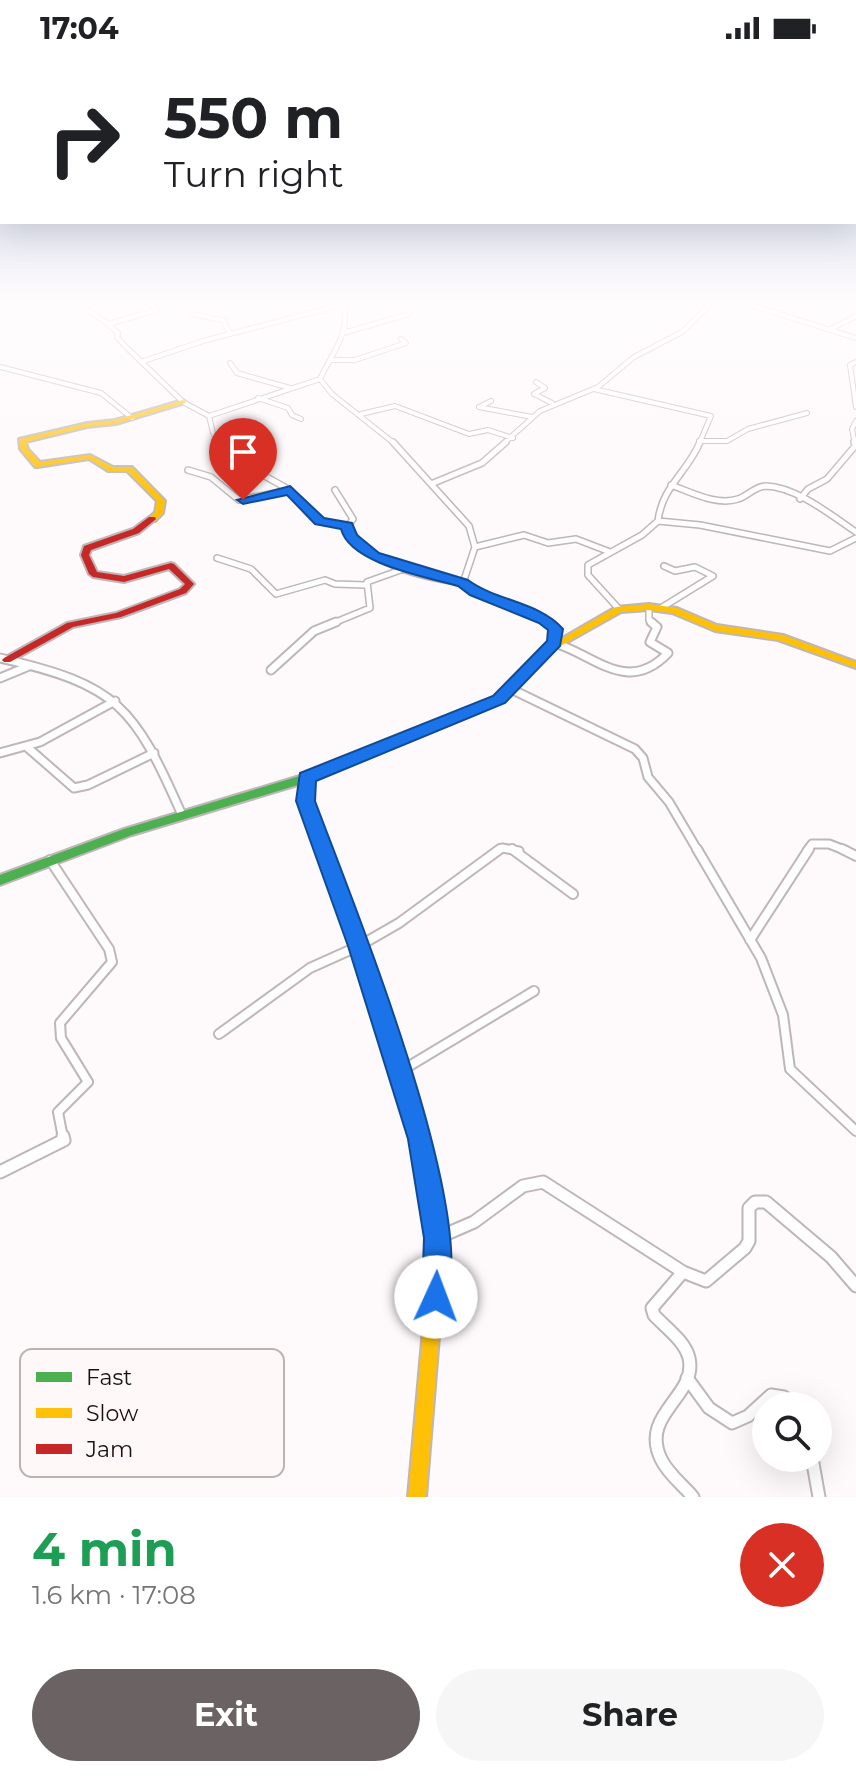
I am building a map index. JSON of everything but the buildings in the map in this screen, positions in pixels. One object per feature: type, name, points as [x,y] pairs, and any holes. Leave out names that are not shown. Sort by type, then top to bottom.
[{"type":"street","points":[[1,367],[101,393],[132,418]]},
{"type":"street","points":[[147,367],[183,402],[209,416],[213,433],[229,456],[290,490],[319,521],[348,526]]},
{"type":"street","points":[[233,367],[237,373],[290,388]]},
{"type":"street","points":[[209,416],[320,379],[326,367]]},
{"type":"street","points":[[431,484],[482,463],[552,403],[594,389],[622,367]]},
{"type":"street","points":[[851,367],[856,407]]},
{"type":"street","points":[[320,379],[332,394],[385,433],[469,526],[475,547],[463,583]]},
{"type":"street","points":[[536,382],[545,388],[534,394],[552,403]]},
{"type":"street","points":[[594,389],[679,411],[709,414],[711,417],[695,454],[675,474],[660,505],[658,521],[642,535],[593,560],[586,570],[602,594],[619,609]]},
{"type":"street","points":[[258,398],[288,408],[292,415],[301,419]]},
{"type":"street","points":[[491,401],[479,407],[532,417]]},
{"type":"street","points":[[3,659],[70,625],[130,611],[183,591],[190,584],[171,566],[143,572],[123,582],[93,574],[85,555],[87,548],[136,531],[159,513],[161,501],[129,469],[111,469],[90,457],[38,465],[21,445],[27,439],[132,418],[183,402]]},
{"type":"street","points":[[361,414],[395,406],[469,434],[488,430],[513,438]]},
{"type":"street","points":[[699,441],[727,441],[748,429],[807,413]]},
{"type":"street","points":[[800,499],[808,489],[827,479],[855,446],[852,429],[856,421]]},
{"type":"street","points":[[188,470],[211,477],[236,500],[290,490]]},
{"type":"street","points":[[671,485],[701,496],[733,500],[765,486],[800,499],[856,532]]},
{"type":"street","points":[[335,490],[353,519],[348,526],[350,537],[364,550],[406,568],[463,583],[475,592],[545,620],[570,635]]},
{"type":"street","points":[[658,521],[700,525],[830,551],[842,548],[856,538]]},
{"type":"street","points":[[475,547],[524,535],[552,544],[576,539],[610,552]]},
{"type":"street","points":[[217,558],[251,569],[276,594],[325,580],[335,584],[365,585],[406,568]]},
{"type":"street","points":[[555,643],[578,650],[611,670],[652,667],[668,651],[650,642],[657,627],[649,620],[655,608],[713,576],[695,567],[675,571],[664,566]]},
{"type":"street","points":[[271,670],[314,631],[370,608],[365,585]]},
{"type":"street","points":[[0,880],[182,815],[307,778],[474,711],[499,699],[511,689],[543,652],[555,643],[619,609],[655,608],[681,612],[726,630],[780,637],[856,665]]},
{"type":"street","points":[[555,643],[556,629]]},
{"type":"street","points":[[3,659],[78,680],[115,701],[137,722],[182,815]]},
{"type":"street","points":[[0,678],[31,665]]},
{"type":"street","points":[[511,689],[639,754],[648,777],[669,802],[776,990],[786,1029],[790,1069],[856,1131]]},
{"type":"street","points":[[0,753],[27,747],[115,701]]},
{"type":"street","points":[[27,747],[74,788],[88,785],[154,753]]},
{"type":"street","points":[[307,778],[305,801],[401,1071],[420,1139],[437,1238],[436,1297],[417,1497]]},
{"type":"street","points":[[285,785],[305,801]]},
{"type":"street","points":[[750,940],[812,844],[821,841],[856,856]]},
{"type":"street","points":[[219,1034],[310,968],[359,946],[399,923],[505,847],[527,857],[573,894]]},
{"type":"street","points":[[0,1172],[45,1153],[64,1140],[58,1112],[88,1082],[61,1038],[60,1023],[112,962],[109,949],[50,860]]},
{"type":"street","points":[[401,1071],[534,991]]},
{"type":"street","points":[[437,1238],[466,1227],[523,1186],[543,1182],[683,1272],[702,1281],[715,1276],[749,1241],[749,1208],[755,1202],[766,1202],[831,1257],[856,1286]]},
{"type":"street","points":[[683,1272],[652,1308],[689,1358],[687,1378],[660,1418],[655,1444],[661,1460],[693,1497]]},
{"type":"street","points":[[687,1378],[716,1414],[730,1422],[740,1421],[752,1411]]},
{"type":"street","points":[[815,1472],[819,1497]]},
{"type":"traffic: fast","points":[[0,880],[128,832],[307,778],[474,711],[505,695],[545,651]]},
{"type":"traffic: slow","points":[[152,519],[159,513],[161,501],[129,469],[111,469],[90,457],[38,465],[24,449],[22,441],[87,425],[116,422],[183,402]]},
{"type":"traffic: slow","points":[[545,651],[619,609],[649,607],[674,610],[715,628],[780,637],[856,665]]},
{"type":"traffic: slow","points":[[397,1059],[420,1139],[431,1194],[437,1263],[417,1497]]},
{"type":"traffic: jam","points":[[7,660],[70,625],[118,615],[183,591],[190,584],[171,566],[124,579],[93,574],[85,555],[87,548],[136,531],[152,519]]},
{"type":"traffic: jam","points":[[307,778],[305,801],[397,1059]]},
{"type":"route","points":[[243,500],[290,490],[319,521],[348,526],[350,537],[374,556],[463,583],[475,592],[545,620],[556,629],[555,643],[499,699],[307,778],[305,801],[359,946],[420,1139],[437,1238],[436,1297]]}]
